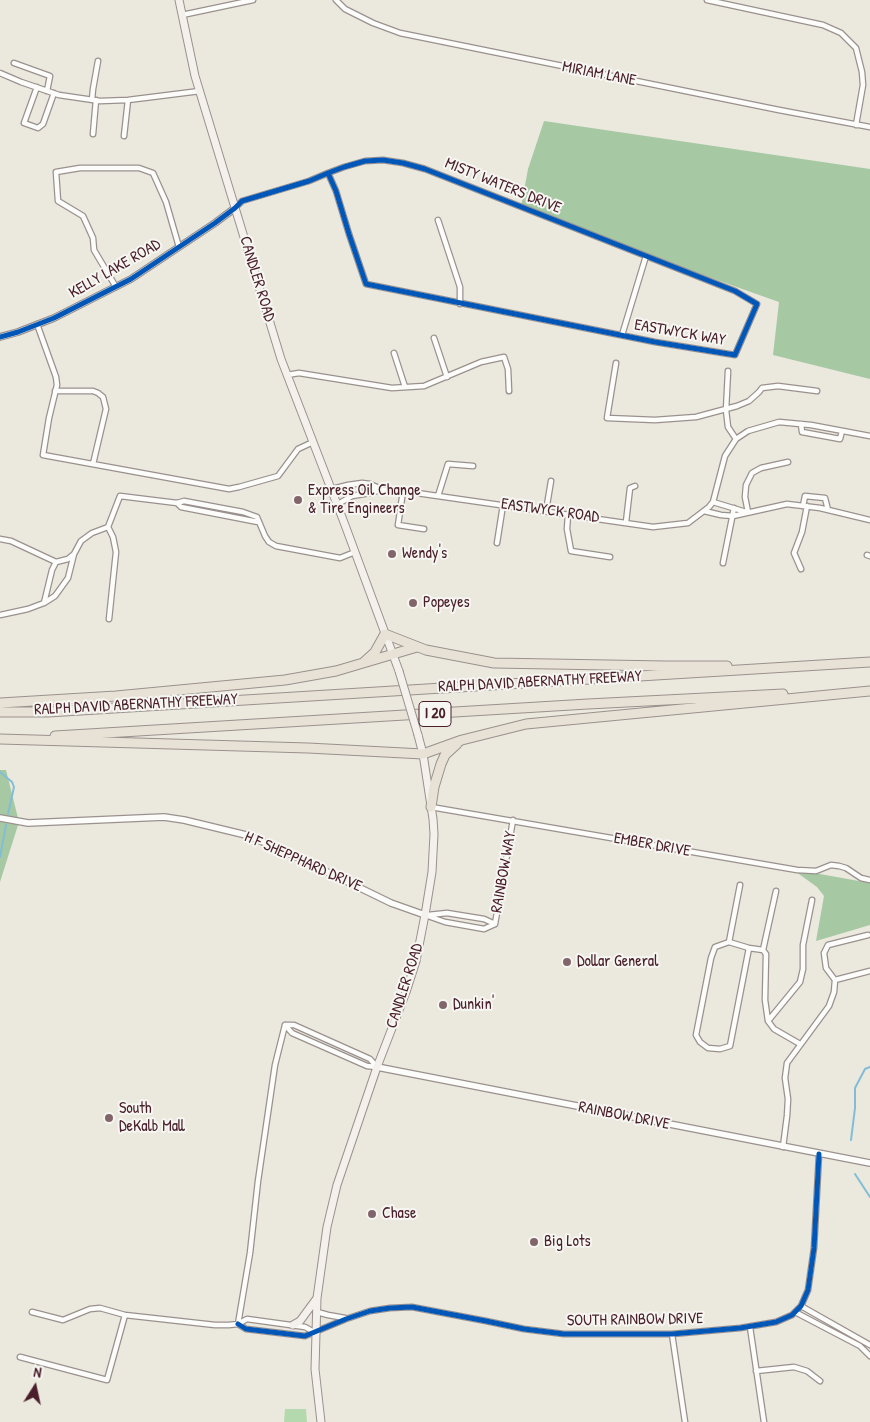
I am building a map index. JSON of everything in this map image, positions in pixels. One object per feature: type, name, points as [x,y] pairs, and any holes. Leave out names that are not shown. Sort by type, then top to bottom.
[{"type":"highway","points":[[364,662],[376,652],[385,634],[417,647],[494,663],[665,666],[820,665]]},
{"type":"highway","points":[[0,703],[116,696],[285,680],[336,671],[417,647]]},
{"type":"highway","name":"RALPH DAVID ABERNATHY FREEWAY","points":[[0,712],[57,711],[870,662]]},
{"type":"highway","points":[[0,738],[67,742],[308,748],[423,754],[462,740],[526,724],[870,690]]},
{"type":"highway","name":"RALPH DAVID ABERNATHY FREEWAY","points":[[0,738],[80,735],[588,704],[870,690]]},
{"type":"highway","points":[[431,806],[434,787],[445,755],[462,740]]},
{"type":"main road","name":"CANDLER ROAD","points":[[178,0],[200,91],[287,374],[338,504],[399,672],[423,754],[434,834],[425,915],[416,961],[410,982],[377,1067],[337,1185],[326,1227],[317,1298],[315,1369],[321,1422]]},
{"type":"main road","points":[[293,1325],[302,1318],[317,1298]]},
{"type":"street","points":[[182,15],[253,0]]},
{"type":"street","name":"MIRIAM LANE","points":[[336,0],[346,9],[373,23],[400,33],[870,127]]},
{"type":"street","points":[[706,0],[734,2],[822,25],[841,33],[856,48],[862,72],[861,99],[856,124]]},
{"type":"street","points":[[93,134],[94,100],[92,89],[98,61]]},
{"type":"street","points":[[14,63],[50,76],[47,91]]},
{"type":"street","points":[[0,73],[47,91],[94,100],[128,100],[200,91]]},
{"type":"street","points":[[37,87],[24,123],[38,128],[43,124],[54,93]]},
{"type":"street","points":[[124,136],[128,100]]},
{"type":"street","name":"MISTY WATERS DRIVE","points":[[235,208],[242,201],[309,181],[344,166],[366,161],[383,160],[403,163],[425,169],[734,291],[757,304]]},
{"type":"street","points":[[116,287],[94,250],[93,238],[83,216],[58,201],[56,172],[80,168],[139,168],[153,173],[166,202],[179,247]]},
{"type":"street","name":"EASTWYCK WAY","points":[[328,173],[336,191],[366,284],[655,342],[735,355],[757,304]]},
{"type":"street","name":"KELLY LAKE ROAD","points":[[0,337],[54,318],[131,279],[215,224],[235,208]]},
{"type":"street","points":[[438,220],[460,287],[460,304]]},
{"type":"street","points":[[622,335],[646,256]]},
{"type":"street","points":[[37,324],[56,377],[43,455],[229,489],[239,488],[278,476],[298,449],[314,442]]},
{"type":"street","points":[[434,338],[447,377]]},
{"type":"street","points":[[394,354],[405,387]]},
{"type":"street","points":[[287,374],[299,373],[392,388],[424,386],[481,362],[504,357],[508,368],[509,391]]},
{"type":"street","points":[[616,363],[607,418],[663,420],[696,417],[726,410],[749,401],[762,388],[778,386],[817,390]]},
{"type":"street","name":"EASTWYCK WAY","points":[[728,371],[726,410],[728,427],[736,439]]},
{"type":"street","points":[[55,390],[93,391],[98,392],[103,397],[106,409],[93,464]]},
{"type":"street","points":[[748,512],[713,502],[725,456],[736,439],[748,431],[779,422],[870,436]]},
{"type":"street","points":[[801,424],[802,432],[840,439],[842,431]]},
{"type":"street","points":[[748,512],[745,496],[746,485],[752,473],[761,468],[788,462]]},
{"type":"street","points":[[438,496],[448,464],[473,466]]},
{"type":"street","points":[[546,511],[551,481]]},
{"type":"street","points":[[362,483],[364,491]]},
{"type":"street","name":"EASTWYCK ROAD","points":[[332,489],[362,483],[370,484],[380,489]]},
{"type":"street","points":[[626,522],[630,488],[635,486]]},
{"type":"street","name":"EASTWYCK ROAD","points":[[338,504],[364,491],[380,489],[653,527],[688,523],[713,502]]},
{"type":"street","points":[[403,491],[398,525],[424,529]]},
{"type":"street","points":[[108,619],[116,552],[113,537],[108,527],[120,496],[177,503],[184,501],[242,512],[257,516],[258,522],[270,542],[276,546],[340,558],[355,552]]},
{"type":"street","points":[[801,569],[794,553],[802,532],[805,496],[825,498],[828,510]]},
{"type":"street","points":[[704,510],[722,516],[733,516],[787,504],[870,518]]},
{"type":"street","points":[[497,543],[503,505]]},
{"type":"street","points":[[723,563],[734,508]]},
{"type":"street","points":[[568,514],[567,529],[571,551],[610,557]]},
{"type":"street","points":[[0,615],[44,604],[55,596],[68,578],[74,554],[81,541],[92,533],[108,527]]},
{"type":"street","points":[[0,539],[11,541],[56,562],[74,554]]},
{"type":"street","points":[[44,604],[52,570],[56,562]]},
{"type":"street","name":"EMBER DRIVE","points":[[431,806],[797,870],[816,871],[831,865],[839,866],[846,868],[861,878],[870,880]]},
{"type":"street","name":"H F SHEPPHARD DRIVE","points":[[0,818],[28,823],[164,816],[184,820],[246,835],[278,848],[391,903],[425,915]]},
{"type":"street","name":"RAINBOW WAY","points":[[495,924],[513,820]]},
{"type":"street","points":[[729,942],[740,885]]},
{"type":"street","points":[[776,891],[763,950],[766,954],[765,1000],[768,1021],[774,1029],[800,1044]]},
{"type":"street","points":[[768,1021],[800,982],[803,969],[802,945],[812,900]]},
{"type":"street","name":"RAINBOW WAY","points":[[425,915],[447,913],[484,919],[495,924]]},
{"type":"street","name":"RAINBOW WAY","points":[[425,915],[445,922],[484,929],[495,924]]},
{"type":"street","points":[[783,1147],[788,1100],[785,1078],[788,1063],[829,1006],[834,992],[835,980],[826,968],[824,953],[828,946],[868,935]]},
{"type":"street","points":[[749,948],[730,1046],[720,1049],[708,1048],[700,1042],[696,1035],[711,958],[715,947],[729,942],[763,950]]},
{"type":"street","points":[[835,980],[870,971]]},
{"type":"street","points":[[285,1025],[292,1033],[367,1066],[377,1067]]},
{"type":"street","points":[[285,1025],[294,1025],[370,1059],[377,1067]]},
{"type":"street","points":[[238,1324],[250,1253],[275,1065],[285,1025]]},
{"type":"street","name":"RAINBOW DRIVE","points":[[377,1067],[870,1163]]},
{"type":"street","name":"SOUTH RAINBOW DRIVE","points":[[316,1333],[346,1319],[370,1311],[412,1307],[524,1329],[564,1334],[672,1334],[776,1322],[792,1315],[801,1306],[808,1290],[813,1256],[820,1154]]},
{"type":"street","points":[[801,1306],[870,1345]]},
{"type":"street","points":[[32,1312],[63,1320],[94,1308],[125,1315],[229,1326],[247,1319],[305,1326],[316,1333]]},
{"type":"street","points":[[317,1312],[346,1319]]},
{"type":"street","points":[[795,1312],[859,1346],[870,1356]]},
{"type":"street","points":[[20,1357],[107,1380],[125,1315]]},
{"type":"street","points":[[238,1324],[246,1329],[305,1336],[316,1333]]},
{"type":"street","points":[[750,1326],[764,1422]]},
{"type":"street","points":[[672,1334],[685,1422]]},
{"type":"street","points":[[756,1371],[794,1367],[807,1371],[820,1381]]},
{"type":"green space","points":[[544,121],[870,169],[870,379],[773,355],[779,302],[652,257],[521,207],[528,169]]},
{"type":"green space","points":[[0,770],[6,770],[19,822],[0,882]]},
{"type":"green space","points":[[792,869],[870,883],[870,925],[816,941],[824,896],[817,887]]},
{"type":"green space","points":[[285,1409],[306,1409],[307,1422],[284,1422]]},
{"type":"waterway","points":[[0,772],[12,782],[14,787],[8,814]]},
{"type":"waterway","points":[[0,857],[6,825]]},
{"type":"waterway","points":[[851,1140],[855,1108],[855,1088],[865,1069],[870,1067]]},
{"type":"waterway","points":[[855,1174],[870,1197]]},
{"type":"cycle path","points":[[0,337],[54,318],[131,279],[215,223],[242,201],[309,181],[328,173],[344,167],[365,161],[383,160],[425,169],[735,291],[757,304],[735,355],[655,342],[366,284],[336,191],[328,173]]},
{"type":"cycle path","points":[[238,1324],[246,1329],[305,1336],[370,1311],[412,1307],[524,1329],[564,1334],[672,1334],[740,1328],[776,1322],[792,1315],[801,1306],[808,1290],[814,1248],[819,1154]]},
{"type":"place","name":"Express Oil Change & Tire Engineers","points":[[298,500]]},
{"type":"place","name":"Wendy's","points":[[392,554]]},
{"type":"place","name":"Popeyes","points":[[413,603]]},
{"type":"place","name":"Dollar General","points":[[567,962]]},
{"type":"place","name":"Dunkin'","points":[[443,1005]]},
{"type":"place","name":"South DeKalb Mall","points":[[109,1118]]},
{"type":"place","name":"Chase","points":[[372,1214]]},
{"type":"place","name":"Big Lots","points":[[534,1242]]}]
